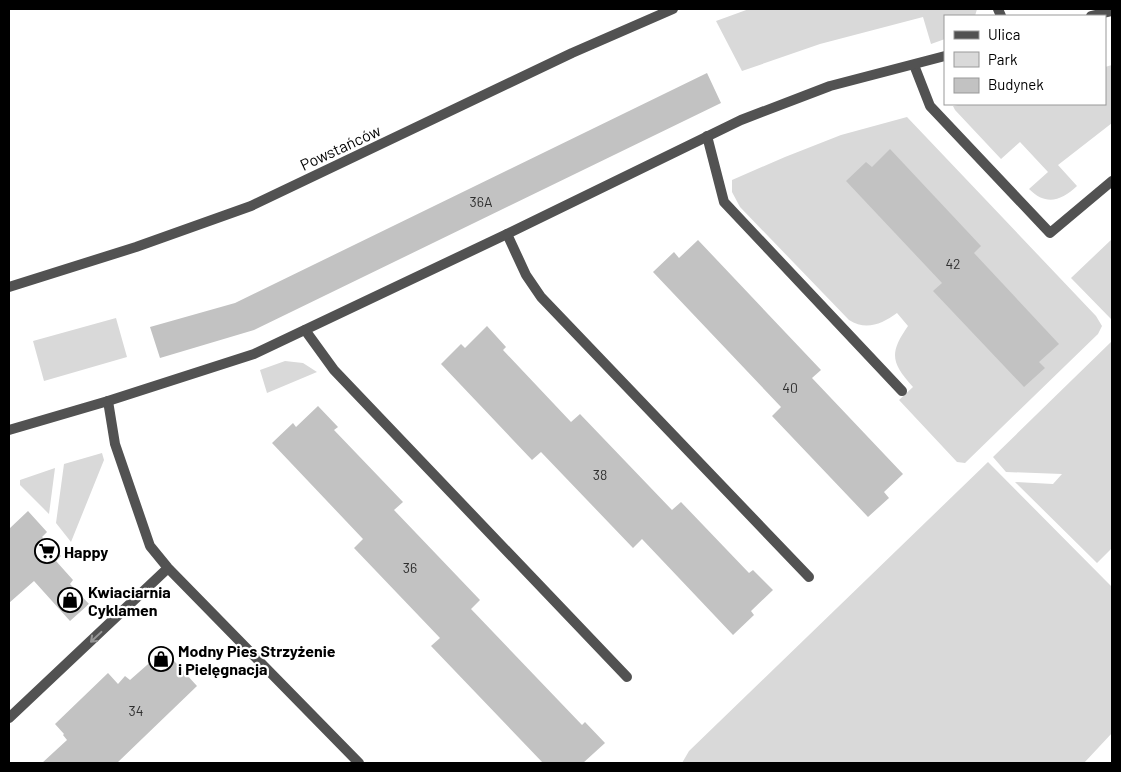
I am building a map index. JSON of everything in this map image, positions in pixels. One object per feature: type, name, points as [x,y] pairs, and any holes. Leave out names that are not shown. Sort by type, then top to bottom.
[{"type":"street","name":"Powstańców","points":[[9,288],[136,247],[251,206],[572,53],[673,9]]},
{"type":"street","points":[[1095,15],[1112,11]]},
{"type":"street","points":[[9,430],[108,401],[254,354],[741,120],[830,86],[944,56]]},
{"type":"street","points":[[914,65],[930,106],[1050,233],[1112,180]]},
{"type":"street","points":[[707,136],[724,202],[902,391]]},
{"type":"street","points":[[507,234],[526,275],[541,297],[809,577]]},
{"type":"street","points":[[305,330],[334,370],[627,677]]},
{"type":"street","points":[[108,401],[116,444],[150,546],[168,568],[359,763]]},
{"type":"street","points":[[9,718],[168,568]]},
{"type":"green space","points":[[749,9],[977,9],[975,15],[944,15],[944,39],[931,44],[923,17],[820,44],[742,71],[716,21]]},
{"type":"green space","points":[[1112,65],[1112,123],[1058,165],[1077,186],[1065,195],[1053,200],[1041,198],[1029,189],[1048,172],[1020,142],[1001,159],[953,106],[1106,105],[1106,67]]},
{"type":"green space","points":[[907,117],[1096,316],[1102,326],[1098,334],[965,463],[957,462],[899,400],[913,387],[900,371],[895,358],[895,351],[908,326],[897,313],[880,323],[868,326],[849,320],[740,207],[732,192],[732,180],[785,157],[841,135]]},
{"type":"green space","points":[[1112,239],[1112,319],[1111,319],[1071,278]]},
{"type":"green space","points":[[116,318],[127,357],[44,381],[33,341]]},
{"type":"green space","points":[[1112,341],[1112,548],[1097,563],[1015,482],[1053,484],[1062,474],[1006,472],[993,457]]},
{"type":"green space","points":[[285,361],[303,363],[317,372],[267,393],[260,370]]},
{"type":"green space","points":[[102,453],[104,460],[71,542],[56,523],[64,464]]},
{"type":"green space","points":[[988,462],[1112,587],[1112,733],[1084,763],[682,763],[689,751]]},
{"type":"green space","points":[[55,468],[49,514],[20,485],[20,480]]},
{"type":"building","points":[[707,73],[721,103],[254,330],[160,358],[150,327],[235,303]]},
{"type":"building","points":[[890,149],[981,246],[974,253],[1059,344],[1039,362],[1045,368],[1024,387],[933,291],[942,283],[846,181],[866,162],[872,167]]},
{"type":"building","points":[[698,240],[821,370],[812,378],[903,474],[884,492],[889,498],[868,517],[772,416],[781,407],[653,272],[674,252],[679,258]]},
{"type":"building","points":[[487,326],[506,347],[503,350],[571,422],[580,414],[672,510],[681,502],[749,573],[753,570],[773,590],[751,611],[754,615],[733,635],[642,539],[633,548],[541,452],[532,460],[441,364],[461,344],[465,348]]},
{"type":"building","points":[[318,406],[338,427],[334,430],[403,502],[394,510],[480,600],[471,609],[582,725],[585,722],[605,743],[583,763],[543,763],[431,646],[440,638],[354,548],[363,539],[272,443],[293,423],[296,427]]},
{"type":"building","points":[[28,511],[47,532],[42,537],[61,556],[56,561],[73,580],[70,584],[89,604],[70,621],[34,581],[9,603],[9,529]]},
{"type":"building","points":[[164,650],[197,686],[117,763],[42,763],[67,740],[55,724],[108,673],[118,684],[125,676],[130,680]]},
{"type":"place","name":"Happy","points":[[47,551]]},
{"type":"place","name":"Kwiaciarnia Cyklamen","points":[[70,600]]},
{"type":"place","name":"Modny Pies Strzyżenie i Pielęgnacja","points":[[161,659]]}]
